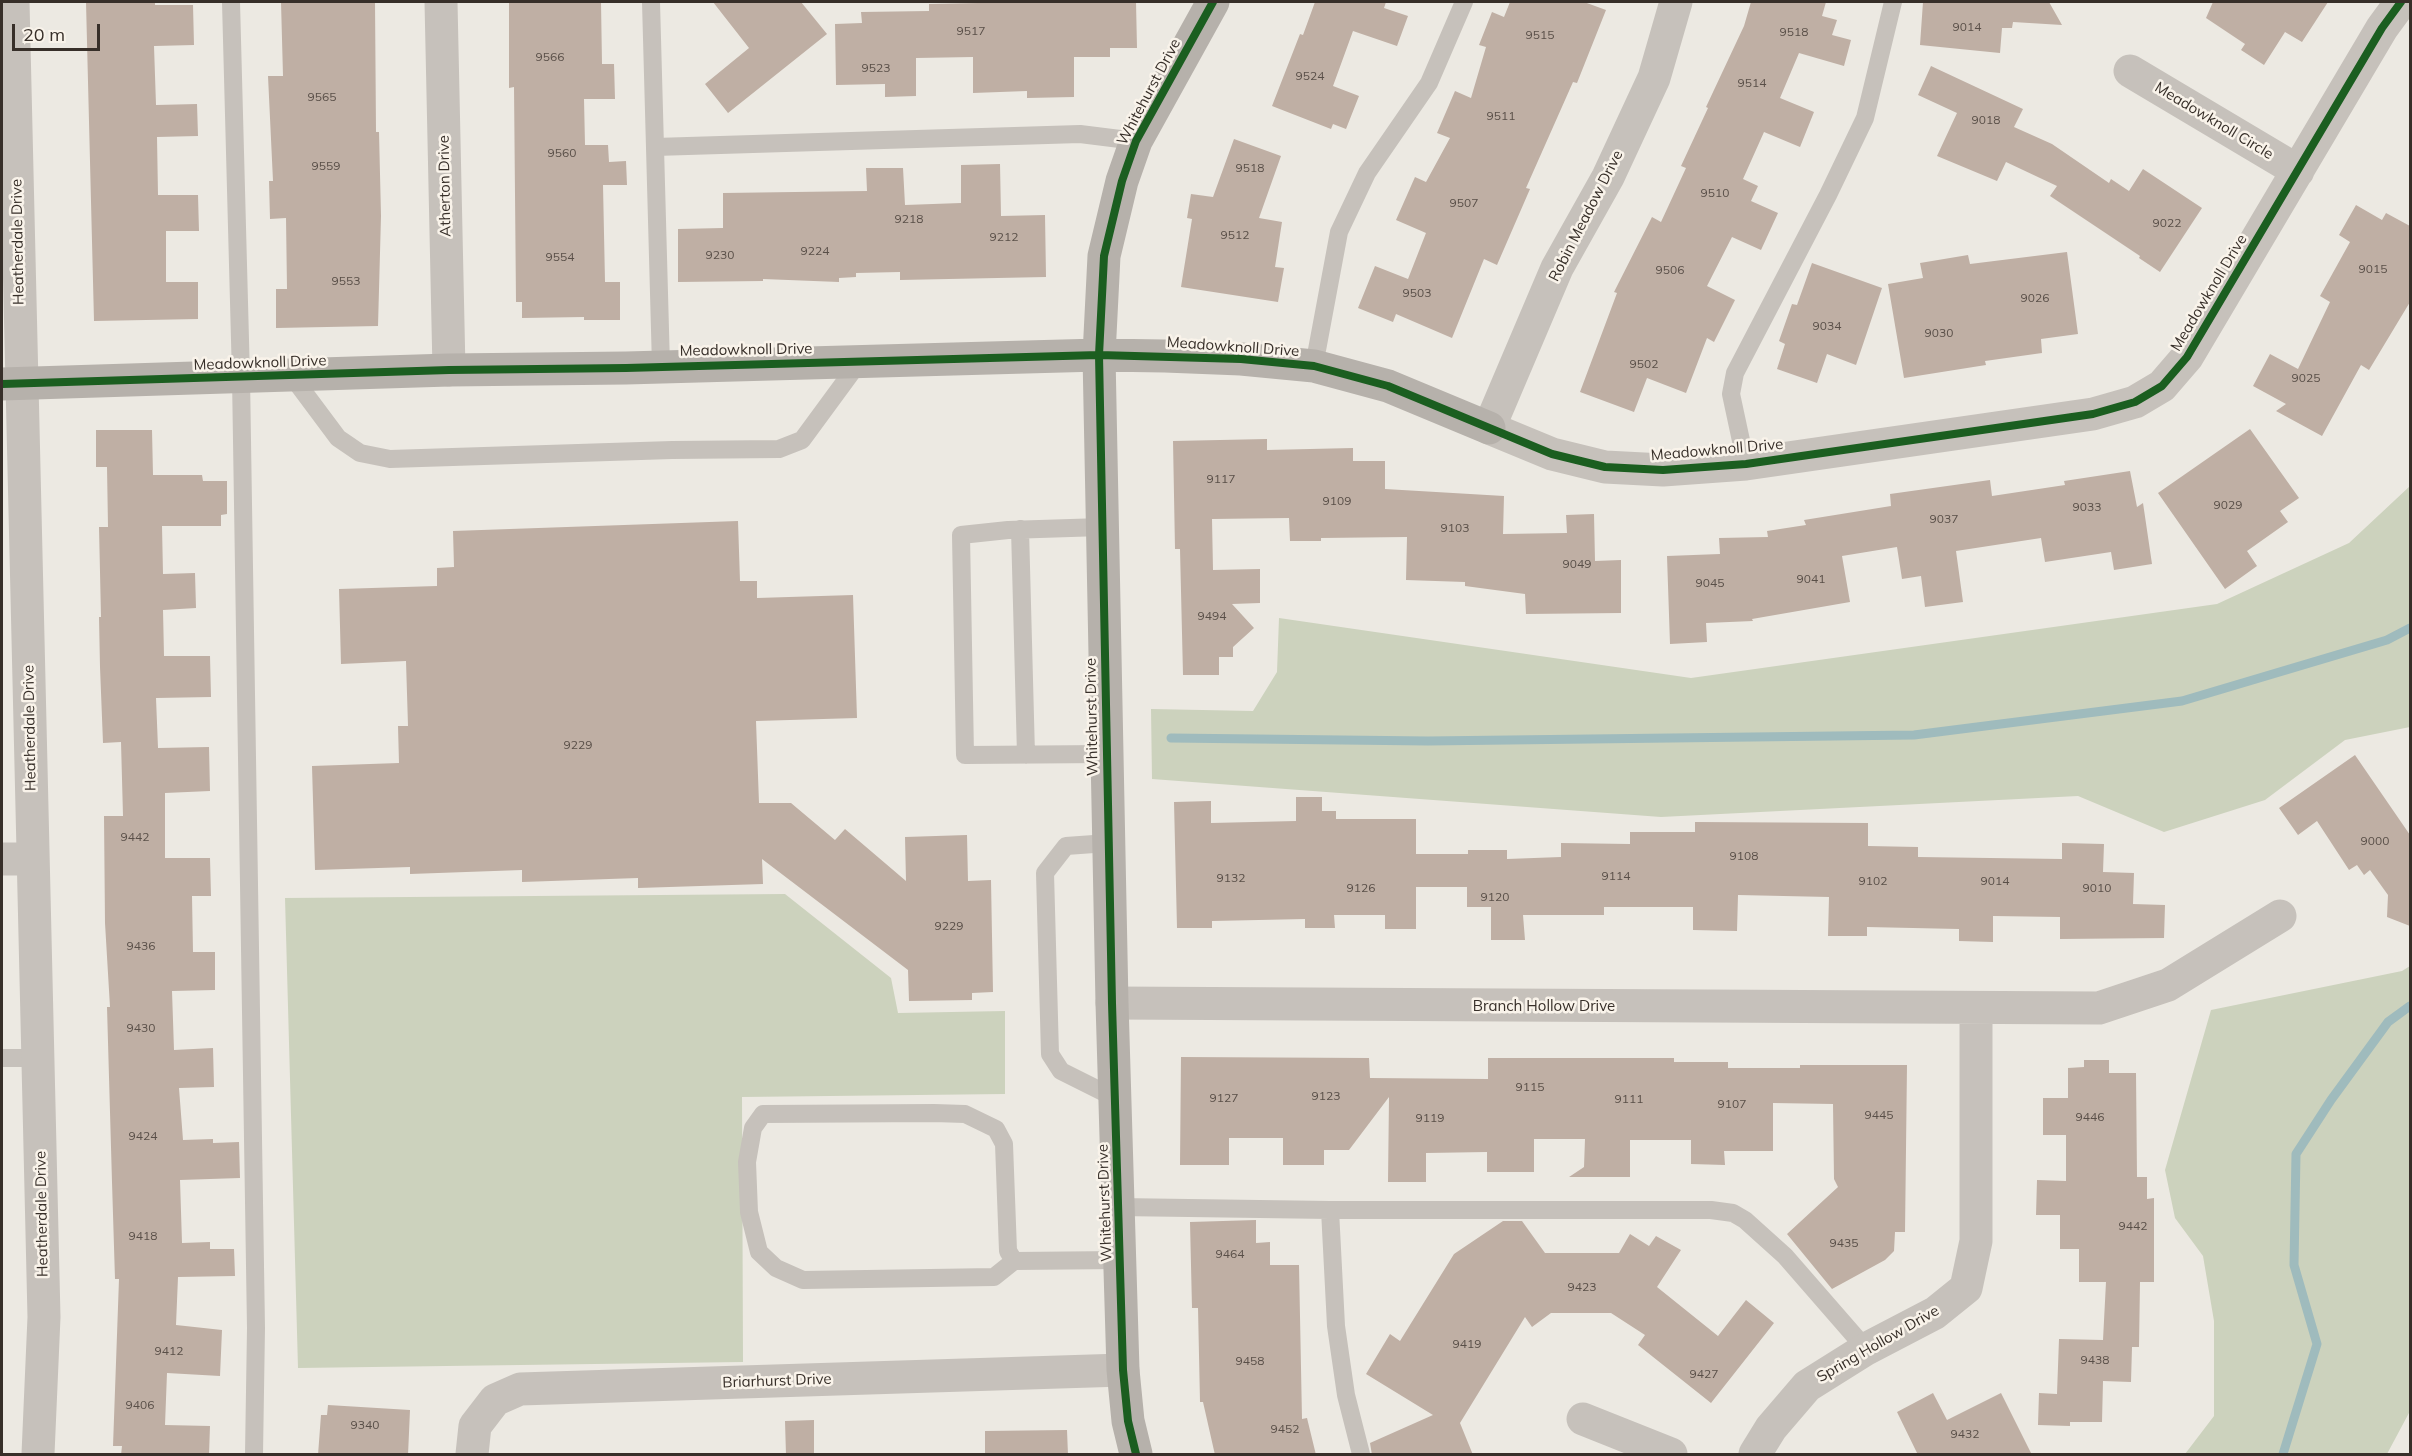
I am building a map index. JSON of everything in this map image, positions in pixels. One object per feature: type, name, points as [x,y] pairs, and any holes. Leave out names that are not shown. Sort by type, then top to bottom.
[{"type":"street","name":"Heatherdale Drive","points":[[13,2],[11,383],[17,859],[38,1058],[44,1317],[38,1455]]},
{"type":"street","name":"Atherton Drive","points":[[441,2],[449,370]]},
{"type":"street","name":"Whitehurst Drive","points":[[1136,1455],[1128,1422],[1123,1370],[1112,1003],[1099,355],[1104,256],[1122,181],[1136,141],[1213,2]]},
{"type":"street","name":"Robin Meadow Drive","points":[[1489,428],[1557,268],[1608,177],[1654,78],[1676,2]]},
{"type":"street","name":"Meadowknoll Drive","points":[[11,383],[1099,355],[1241,358],[1314,366],[1388,386],[1552,454],[1605,467],[1663,470],[1746,464],[2093,414],[2135,402],[2162,386],[2187,357],[2382,28],[2402,2]]},
{"type":"street","name":"Meadowknoll Circle","points":[[2130,70],[2298,171]]},
{"type":"street","name":"Branch Hollow Drive","points":[[1112,1003],[2099,1008],[2168,985],[2280,916]]},
{"type":"street","name":"Spring Hollow Drive","points":[[1755,1455],[1771,1428],[1807,1386],[1866,1349],[1935,1313],[1966,1288],[1976,1241],[1976,1009]]},
{"type":"street","name":"Briarhurst Drive","points":[[472,1455],[475,1426],[495,1400],[520,1389],[1123,1370]]},
{"type":"street","points":[[1583,1419],[1671,1455]]},
{"type":"lane","points":[[231,2],[241,377],[256,1328],[254,1455]]},
{"type":"lane","points":[[651,2],[661,366]]},
{"type":"lane","points":[[1314,366],[1339,232],[1367,173],[1429,82],[1464,2]]},
{"type":"lane","points":[[1746,464],[1731,393],[1735,373],[1828,195],[1865,118],[1893,2]]},
{"type":"lane","points":[[655,147],[1080,134],[1136,141]]},
{"type":"lane","points":[[291,375],[338,438],[360,453],[402,459],[672,450],[779,449],[802,440],[860,361]]},
{"type":"lane","points":[[1102,527],[1020,529],[961,535],[965,756],[1107,754]]},
{"type":"lane","points":[[1020,529],[1026,755]]},
{"type":"lane","points":[[1108,843],[1066,846],[1045,873],[1050,1054],[1061,1071],[1115,1098]]},
{"type":"lane","points":[[2,1058],[38,1058]]},
{"type":"lane","points":[[1014,1261],[1008,1251],[1004,1144],[996,1129],[965,1114],[934,1113],[763,1114],[753,1128],[747,1162],[749,1212],[759,1252],[777,1268],[803,1280],[993,1277],[1014,1261],[1120,1260]]},
{"type":"lane","points":[[1118,1207],[1330,1210],[1711,1210],[1733,1213],[1745,1220],[1785,1256],[1866,1349]]},
{"type":"lane","points":[[1330,1210],[1336,1326],[1346,1395],[1361,1455]]},
{"type":"green space","points":[[2410,486],[2410,727],[2345,740],[2265,800],[2164,832],[2078,796],[1661,817],[1152,779],[1151,709],[1253,711],[1277,672],[1279,618],[1691,678],[2217,604],[2349,543]]},
{"type":"green space","points":[[785,894],[891,978],[898,1013],[1005,1011],[1005,1094],[742,1097],[743,1362],[298,1368],[285,898]]},
{"type":"green space","points":[[2410,966],[2410,1411],[2387,1454],[2185,1454],[2214,1416],[2214,1321],[2203,1256],[2175,1218],[2165,1170],[2211,1010],[2402,971]]},
{"type":"building","points":[[86,2],[155,2],[155,5],[193,5],[194,45],[154,46],[156,105],[197,104],[198,136],[157,137],[158,195],[198,195],[199,231],[166,231],[166,282],[198,282],[198,319],[94,321]]},
{"type":"building","points":[[281,2],[375,2],[376,132],[379,132],[381,216],[378,326],[276,328],[276,289],[287,289],[286,218],[270,219],[269,181],[273,181],[268,76],[283,76]]},
{"type":"building","points":[[509,2],[601,2],[602,64],[614,64],[615,99],[584,99],[585,145],[608,145],[609,162],[626,161],[627,185],[603,185],[605,282],[620,282],[620,320],[584,320],[584,317],[522,318],[522,302],[516,302],[514,87],[509,88]]},
{"type":"building","points":[[713,2],[801,2],[827,34],[728,113],[705,84],[749,48]]},
{"type":"building","points":[[1136,2],[1137,48],[1110,48],[1110,57],[1074,57],[1074,97],[1027,98],[1027,91],[973,93],[973,57],[916,58],[916,96],[885,97],[885,84],[836,85],[835,24],[862,23],[861,12],[929,11],[929,4]]},
{"type":"building","points":[[1315,2],[1386,2],[1384,8],[1408,16],[1397,46],[1353,31],[1333,86],[1359,96],[1346,129],[1333,124],[1331,129],[1272,106]]},
{"type":"building","points":[[1510,2],[1584,2],[1606,10],[1577,83],[1573,82],[1526,188],[1530,189],[1497,265],[1484,259],[1452,338],[1396,314],[1393,322],[1358,308],[1375,266],[1408,279],[1426,233],[1396,220],[1415,177],[1426,182],[1450,138],[1437,133],[1455,91],[1471,98],[1486,47],[1479,45],[1492,12],[1504,17]]},
{"type":"building","points":[[1751,2],[1826,2],[1822,16],[1837,20],[1832,35],[1851,40],[1844,66],[1799,53],[1780,98],[1814,112],[1800,147],[1764,132],[1743,179],[1758,186],[1751,201],[1778,213],[1761,250],[1732,237],[1707,286],[1735,300],[1714,342],[1707,338],[1686,393],[1647,378],[1634,412],[1580,392],[1617,293],[1614,292],[1652,217],[1661,222],[1686,168],[1681,166],[1744,26]]},
{"type":"building","points":[[1923,2],[2049,2],[2062,25],[2013,22],[2012,28],[2002,28],[2000,53],[1920,45]]},
{"type":"building","points":[[2213,2],[2328,2],[2302,42],[2285,32],[2264,65],[2241,50],[2245,44],[2206,18]]},
{"type":"building","points":[[1931,66],[2023,109],[2014,127],[2052,144],[2109,183],[2111,179],[2129,191],[2143,169],[2202,208],[2160,272],[2050,196],[2057,186],[2006,162],[1997,181],[1937,156],[1957,113],[1918,95]]},
{"type":"building","points":[[1234,139],[1281,156],[1259,218],[1282,222],[1275,267],[1284,268],[1278,302],[1181,287],[1192,219],[1187,218],[1191,194],[1213,197]]},
{"type":"building","points":[[1000,164],[1001,216],[1045,215],[1046,277],[900,280],[900,272],[856,273],[856,277],[839,278],[839,282],[763,279],[763,281],[678,282],[678,229],[723,228],[723,193],[867,191],[866,168],[903,168],[905,205],[961,203],[961,165]]},
{"type":"building","points":[[2356,205],[2382,220],[2386,213],[2410,226],[2410,302],[2369,370],[2361,365],[2322,436],[2276,411],[2286,404],[2253,386],[2270,354],[2298,369],[2330,302],[2320,296],[2350,242],[2339,235]]},
{"type":"building","points":[[2067,252],[2078,334],[2041,339],[2042,353],[1985,361],[1986,365],[1904,378],[1888,284],[1923,278],[1920,263],[1968,255],[1970,264]]},
{"type":"building","points":[[1812,263],[1882,288],[1856,365],[1827,354],[1817,383],[1777,369],[1785,344],[1779,341],[1792,304],[1797,305]]},
{"type":"building","points":[[2250,429],[2299,498],[2280,511],[2288,522],[2247,551],[2257,566],[2225,589],[2158,493]]},
{"type":"building","points":[[96,430],[152,430],[153,475],[202,475],[203,481],[227,481],[227,514],[221,515],[221,526],[162,526],[163,574],[195,573],[196,608],[163,610],[164,656],[210,656],[211,697],[156,698],[158,748],[209,747],[210,791],[165,793],[165,858],[210,858],[211,896],[192,896],[193,952],[215,952],[215,990],[172,991],[174,1050],[213,1048],[214,1087],[179,1088],[183,1140],[213,1139],[213,1143],[239,1142],[240,1178],[180,1180],[182,1243],[210,1242],[210,1249],[234,1249],[235,1276],[178,1277],[176,1325],[222,1330],[220,1376],[167,1373],[165,1425],[210,1426],[209,1455],[121,1455],[122,1446],[113,1446],[119,1279],[115,1279],[104,816],[123,816],[121,742],[103,743],[99,527],[108,527],[107,467],[96,467]]},
{"type":"building","points":[[1267,439],[1267,450],[1353,448],[1353,461],[1385,461],[1385,489],[1504,496],[1503,534],[1567,533],[1566,515],[1594,514],[1595,561],[1621,560],[1621,613],[1526,614],[1525,594],[1465,586],[1465,582],[1406,580],[1407,537],[1321,538],[1321,541],[1290,541],[1289,518],[1212,519],[1213,570],[1260,569],[1260,603],[1232,604],[1254,628],[1233,647],[1233,657],[1219,657],[1219,675],[1183,675],[1180,549],[1175,549],[1173,441]]},
{"type":"building","points":[[2130,471],[2137,507],[2143,503],[2152,564],[2114,570],[2111,552],[2045,562],[2041,538],[1956,551],[1963,602],[1925,607],[1921,576],[1902,579],[1897,547],[1842,556],[1850,602],[1752,619],[1753,621],[1706,623],[1707,642],[1670,644],[1667,556],[1720,554],[1719,538],[1768,537],[1767,531],[1806,525],[1804,520],[1891,506],[1890,494],[1990,480],[1992,496],[2065,485],[2064,481]]},
{"type":"building","points":[[738,521],[740,581],[757,581],[757,598],[853,595],[857,718],[756,721],[759,803],[791,803],[835,840],[845,829],[906,881],[905,837],[967,835],[968,881],[991,880],[993,992],[972,993],[972,1000],[909,1001],[908,970],[762,859],[763,884],[638,888],[638,878],[522,882],[522,870],[410,874],[410,867],[315,870],[312,766],[399,763],[398,726],[408,726],[406,661],[341,664],[339,589],[437,586],[437,568],[454,567],[453,531]]},
{"type":"building","points":[[2355,755],[2410,835],[2410,926],[2387,917],[2388,895],[2370,870],[2364,875],[2357,865],[2349,870],[2317,821],[2298,835],[2279,808]]},
{"type":"building","points":[[1296,797],[1322,797],[1322,811],[1336,811],[1336,819],[1416,819],[1416,854],[1468,854],[1468,850],[1507,850],[1507,859],[1561,857],[1561,843],[1630,844],[1630,832],[1695,832],[1695,822],[1868,823],[1868,846],[1918,847],[1918,857],[2062,859],[2062,843],[2104,844],[2103,872],[2134,873],[2133,904],[2165,905],[2164,938],[2060,939],[2060,917],[1993,916],[1993,942],[1959,941],[1959,929],[1867,927],[1867,936],[1828,936],[1829,897],[1738,895],[1737,931],[1693,930],[1693,907],[1604,907],[1604,915],[1523,915],[1525,940],[1491,940],[1491,907],[1467,907],[1467,887],[1416,887],[1416,929],[1385,929],[1385,915],[1334,915],[1335,928],[1305,928],[1305,919],[1212,921],[1212,928],[1177,928],[1174,802],[1211,801],[1211,823],[1296,821]]},
{"type":"building","points":[[1181,1057],[1369,1058],[1370,1078],[1488,1079],[1488,1058],[1674,1058],[1674,1062],[1728,1062],[1728,1068],[1907,1065],[1905,1232],[1895,1232],[1894,1251],[1885,1260],[1832,1289],[1787,1234],[1838,1187],[1834,1179],[1833,1104],[1773,1103],[1773,1151],[1724,1151],[1725,1165],[1691,1164],[1691,1140],[1630,1140],[1630,1177],[1569,1177],[1584,1167],[1585,1139],[1534,1139],[1534,1172],[1487,1172],[1487,1152],[1426,1153],[1426,1182],[1388,1182],[1389,1097],[1349,1150],[1324,1150],[1324,1165],[1283,1165],[1283,1138],[1229,1138],[1229,1165],[1180,1165]]},
{"type":"building","points":[[2084,1060],[2109,1060],[2109,1073],[2136,1073],[2137,1177],[2147,1177],[2147,1199],[2154,1198],[2154,1282],[2140,1282],[2139,1347],[2132,1347],[2131,1382],[2103,1381],[2102,1422],[2070,1422],[2070,1426],[2038,1425],[2039,1393],[2057,1394],[2059,1339],[2103,1340],[2106,1282],[2079,1282],[2079,1249],[2060,1249],[2060,1215],[2036,1215],[2037,1180],[2066,1181],[2066,1135],[2043,1135],[2043,1098],[2068,1098],[2068,1068],[2084,1067]]},
{"type":"building","points":[[1256,1220],[1256,1243],[1270,1242],[1270,1265],[1299,1265],[1302,1419],[1307,1418],[1316,1455],[1215,1455],[1203,1402],[1200,1402],[1198,1308],[1192,1308],[1190,1222]]},
{"type":"building","points":[[1503,1221],[1522,1221],[1545,1253],[1619,1253],[1630,1234],[1649,1246],[1656,1236],[1681,1250],[1657,1287],[1718,1336],[1746,1300],[1774,1323],[1711,1403],[1638,1345],[1645,1335],[1611,1313],[1551,1313],[1532,1327],[1525,1317],[1460,1423],[1473,1455],[1372,1455],[1370,1443],[1433,1415],[1366,1374],[1390,1334],[1400,1341],[1454,1254]]},
{"type":"building","points":[[1933,1393],[1947,1420],[2001,1393],[2032,1455],[1918,1455],[1897,1412]]},
{"type":"building","points":[[328,1405],[410,1410],[408,1455],[318,1455],[321,1415],[327,1415]]},
{"type":"building","points":[[814,1420],[814,1455],[786,1455],[785,1421]]},
{"type":"building","points":[[1067,1430],[1068,1455],[985,1455],[985,1431]]},
{"type":"waterway","points":[[1171,738],[1428,741],[1914,735],[2182,701],[2387,640],[2410,628]]},
{"type":"waterway","points":[[2283,1454],[2317,1344],[2294,1265],[2296,1154],[2331,1100],[2388,1022],[2410,1006]]},
{"type":"cycle path","points":[[1136,1454],[1128,1421],[1123,1370],[1112,1003],[1099,355],[1104,256],[1122,181],[1136,141],[1213,2]]},
{"type":"cycle path","points":[[2,384],[449,370],[626,368],[1099,355],[1241,359],[1314,366],[1388,386],[1552,454],[1605,467],[1663,470],[1746,464],[2093,414],[2135,402],[2162,386],[2187,357],[2382,28],[2401,2]]}]
